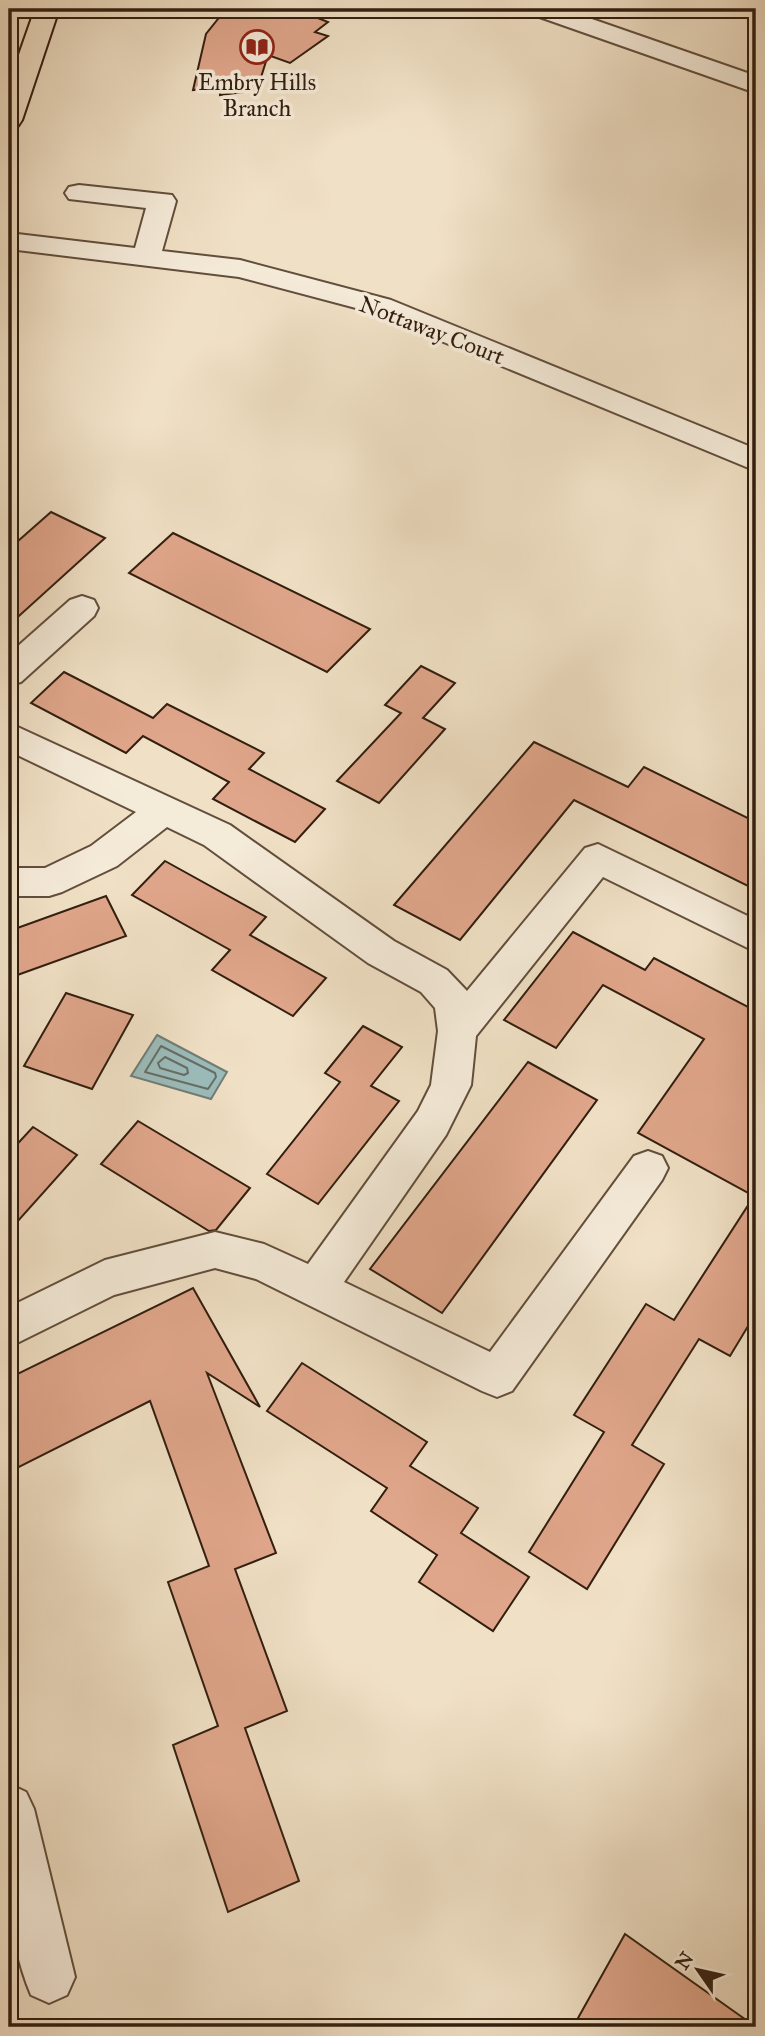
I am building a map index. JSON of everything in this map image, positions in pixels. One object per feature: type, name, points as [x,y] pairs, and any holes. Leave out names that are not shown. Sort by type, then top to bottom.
[{"type":"main road","points":[[9,120],[18,62],[47,9]]},
{"type":"street","points":[[540,9],[756,85]]},
{"type":"street","points":[[79,193],[162,201],[146,257]]},
{"type":"street","name":"Nottaway Court","points":[[9,241],[240,269],[381,306],[756,461]]},
{"type":"street","points":[[9,673],[82,608]]},
{"type":"street","points":[[9,736],[217,835],[381,952],[434,981],[454,1003],[457,1031],[451,1085],[432,1123],[315,1289]]},
{"type":"street","points":[[9,882],[49,882],[60,877],[104,856],[163,810]]},
{"type":"street","points":[[457,1031],[598,858],[756,937]]},
{"type":"street","points":[[9,1328],[105,1279],[215,1250],[264,1263],[497,1377],[649,1168]]},
{"type":"street","points":[[9,1809],[49,1978]]},
{"type":"water","points":[[157,1035],[227,1072],[211,1099],[131,1076]]},
{"type":"building","name":"Embry Hills Branch","points":[[226,9],[295,9],[328,22],[315,32],[328,36],[290,63],[268,55],[257,90],[220,95],[220,87],[193,90],[206,34]]},
{"type":"building","points":[[51,512],[105,538],[9,625],[9,549]]},
{"type":"building","points":[[173,533],[370,629],[327,672],[129,573]]},
{"type":"building","points":[[421,666],[455,683],[423,718],[445,729],[379,803],[337,781],[401,713],[385,705]]},
{"type":"building","points":[[64,672],[153,718],[167,704],[264,753],[249,769],[325,809],[295,842],[213,799],[229,782],[143,736],[126,753],[31,703]]},
{"type":"building","points":[[534,742],[628,787],[644,767],[756,822],[756,890],[574,800],[460,940],[394,905]]},
{"type":"building","points":[[165,861],[266,917],[250,935],[326,978],[293,1016],[212,970],[230,950],[132,895]]},
{"type":"building","points":[[106,896],[126,936],[9,978],[9,931]]},
{"type":"building","points":[[573,932],[645,970],[654,958],[756,1011],[756,1313],[730,1356],[699,1339],[632,1445],[664,1464],[587,1589],[529,1552],[604,1432],[574,1415],[646,1304],[674,1320],[754,1196],[638,1133],[704,1039],[603,985],[556,1048],[504,1020]]},
{"type":"building","points":[[66,993],[133,1015],[92,1089],[24,1066]]},
{"type":"building","points":[[363,1026],[402,1047],[371,1086],[399,1101],[318,1204],[267,1174],[340,1082],[325,1073]]},
{"type":"building","points":[[528,1062],[597,1100],[442,1313],[370,1269]]},
{"type":"building","points":[[138,1121],[250,1188],[216,1230],[209,1231],[101,1164]]},
{"type":"building","points":[[33,1127],[77,1155],[9,1231],[9,1153]]},
{"type":"building","points":[[193,1288],[260,1407],[207,1373],[276,1553],[235,1569],[287,1711],[245,1728],[299,1881],[228,1912],[173,1745],[218,1726],[168,1582],[209,1566],[150,1401],[9,1472],[9,1378]]},
{"type":"building","points":[[302,1363],[427,1442],[410,1466],[478,1508],[461,1533],[529,1577],[493,1631],[419,1582],[437,1555],[371,1511],[387,1488],[267,1411]]},
{"type":"building","points":[[625,1934],[756,2027],[573,2027]]},
{"type":"place","name":"Embry Hills Branch","points":[[257,47]]}]
